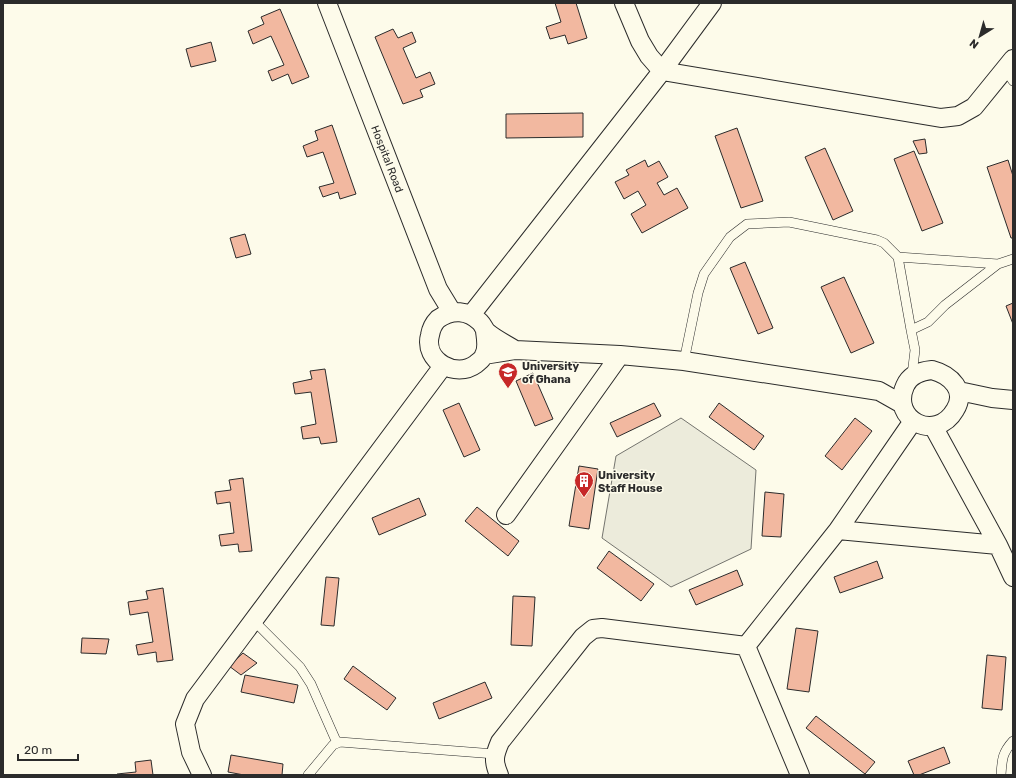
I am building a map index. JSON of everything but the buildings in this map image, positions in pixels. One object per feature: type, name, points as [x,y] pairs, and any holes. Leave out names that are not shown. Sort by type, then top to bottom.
[{"type":"street","name":"Hospital Road","points":[[327,3],[438,289],[445,316]]},
{"type":"street","points":[[624,3],[640,41],[649,56],[662,71],[941,118],[958,116],[974,107],[1010,70]]},
{"type":"street","points":[[471,315],[662,71],[712,3]]},
{"type":"street","points":[[486,331],[487,342],[484,355],[472,367],[462,370],[452,370],[442,366],[435,359],[430,349],[429,338],[432,328],[445,316],[464,313],[471,315],[481,323],[486,331],[515,350]]},
{"type":"street","points":[[484,355],[515,350],[620,355],[684,360],[879,391],[902,404]]},
{"type":"street","points":[[506,515],[620,355]]},
{"type":"street","points":[[202,775],[191,752],[185,724],[195,699],[442,366]]},
{"type":"street","points":[[879,391],[909,379],[922,371],[932,370],[942,372],[951,379],[958,400],[951,417],[943,424],[933,426],[922,426],[913,421],[906,413],[902,404],[902,393],[909,379]]},
{"type":"street","points":[[958,400],[992,398],[1013,400]]},
{"type":"street","points":[[746,646],[838,530],[913,421]]},
{"type":"street","points":[[933,426],[998,545],[1013,577]]},
{"type":"street","points":[[838,530],[998,545]]},
{"type":"street","points":[[499,775],[495,766],[495,754],[500,742],[583,637],[593,629],[602,628],[746,646]]},
{"type":"street","points":[[746,646],[800,775]]},
{"type":"lane","points":[[684,360],[698,293],[704,274],[730,237],[747,224],[789,222],[877,240],[884,244],[898,257],[914,350],[909,379]]},
{"type":"lane","points":[[898,257],[998,264]]},
{"type":"lane","points":[[911,330],[928,322],[945,306],[998,264],[1013,259]]},
{"type":"lane","points":[[254,621],[300,667],[311,684],[336,743]]},
{"type":"lane","points":[[1001,775],[1002,759],[1007,748],[1013,741]]},
{"type":"lane","points":[[308,775],[336,743],[495,754]]},
{"type":"shaded area","points":[[681,418],[756,470],[751,549],[671,587],[602,538],[616,456]]},
{"type":"place","name":"University of Ghana","points":[[508,389]]},
{"type":"place","name":"University Staff House","points":[[584,498]]}]
